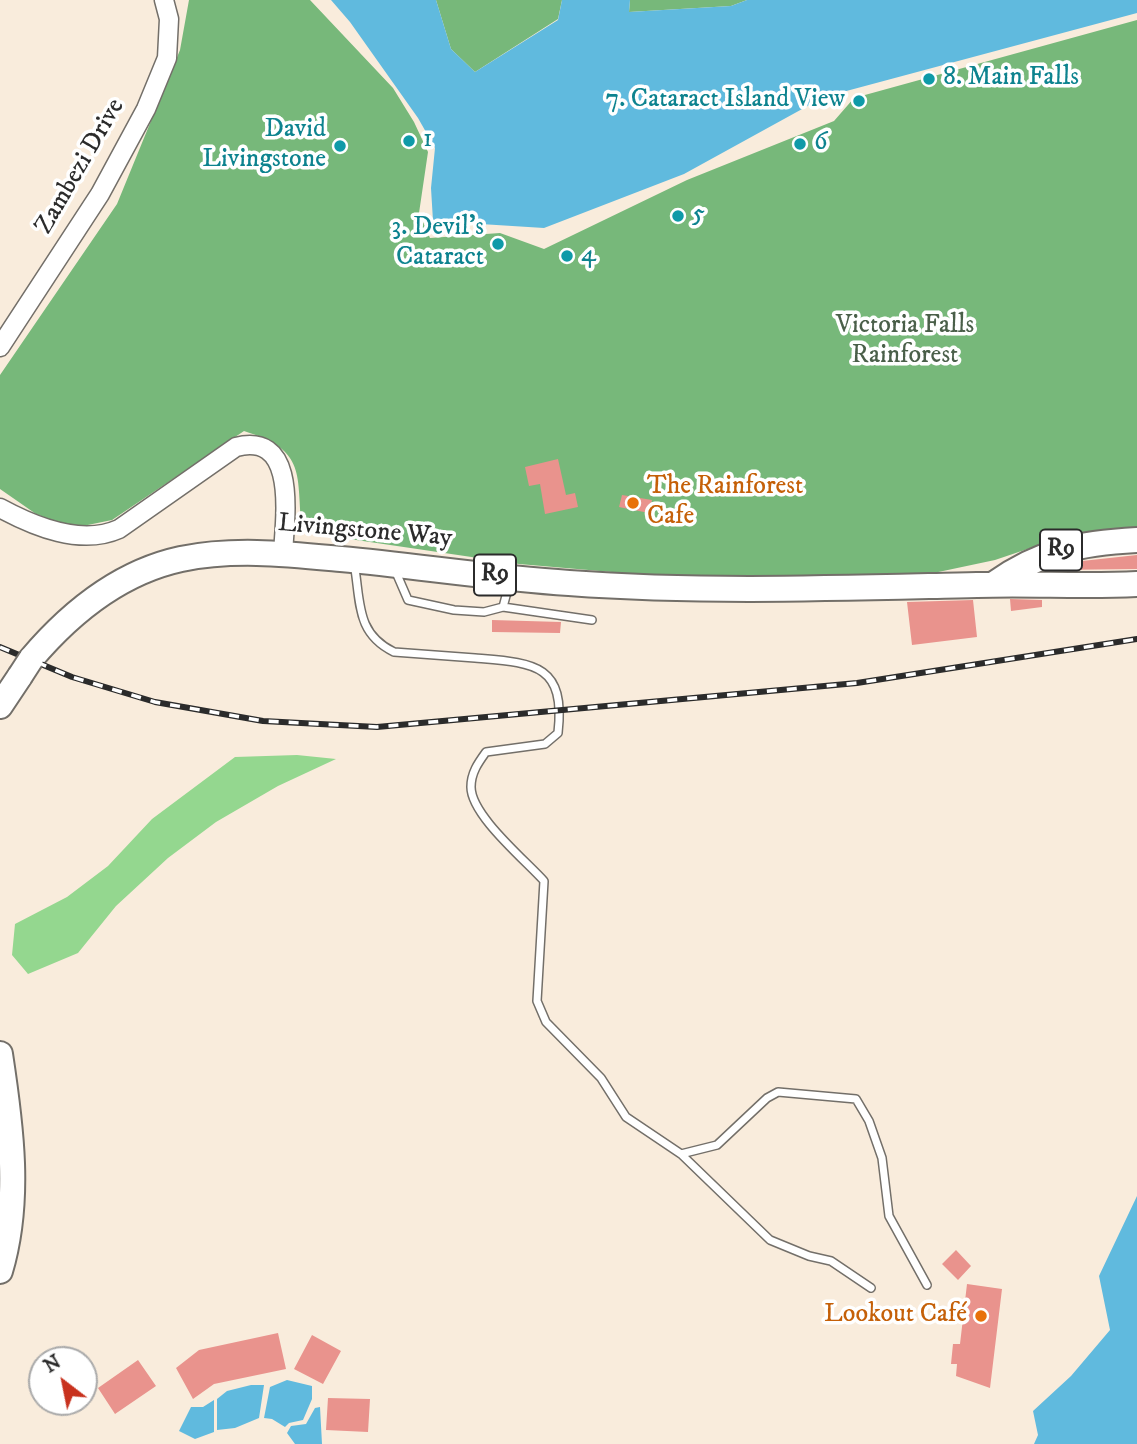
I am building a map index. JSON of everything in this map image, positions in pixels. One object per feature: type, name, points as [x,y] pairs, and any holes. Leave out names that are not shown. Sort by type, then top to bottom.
[{"type":"highway","name":"R9","points":[[994,584],[1021,565],[1043,554],[1099,542],[1137,540]]},
{"type":"highway","name":"Livingstone Way","points":[[0,706],[60,625],[92,600],[130,578],[192,558],[219,553],[283,553],[674,590],[994,584],[1077,588],[1137,584]]},
{"type":"highway","points":[[0,1054],[12,1145],[12,1192],[7,1248],[0,1271]]},
{"type":"street","name":"Zambezi Drive","points":[[0,347],[100,194],[146,109],[167,58],[169,19],[164,0]]},
{"type":"street","points":[[0,508],[20,519],[55,530],[102,536],[119,528],[236,447],[253,444],[268,452],[282,472],[287,488],[283,553]]},
{"type":"lane","points":[[353,560],[368,634],[379,645],[394,652],[527,662],[551,680],[560,711],[558,733],[545,744],[486,752],[473,771],[471,789],[484,820],[519,852],[544,881],[537,1001],[546,1022],[601,1078],[626,1117],[681,1154],[770,1240],[809,1256],[831,1261],[871,1288]]},
{"type":"lane","points":[[392,563],[408,600],[454,610],[484,611],[503,607],[592,620]]},
{"type":"lane","points":[[503,607],[511,576]]},
{"type":"lane","points":[[681,1154],[716,1145],[767,1098],[778,1092],[856,1099],[869,1121],[882,1158],[890,1216],[927,1285]]},
{"type":"green space","name":"Victoria Falls Rainforest","points":[[189,0],[310,0],[393,88],[414,122],[428,152],[419,213],[430,238],[500,233],[544,249],[687,180],[834,121],[854,98],[1137,20],[1137,532],[1121,529],[1060,538],[995,560],[910,578],[693,579],[519,564],[302,532],[298,480],[289,456],[265,439],[244,431],[112,520],[73,528],[36,514],[0,489],[0,375],[117,204],[180,50]]},
{"type":"green space","points":[[436,0],[562,0],[558,19],[475,72],[451,49]]},
{"type":"green space","points":[[630,0],[747,0],[731,6],[629,12]]},
{"type":"green space","points":[[297,755],[336,759],[278,786],[216,822],[168,858],[116,906],[78,953],[28,974],[12,955],[15,924],[67,897],[108,866],[152,819],[235,757]]},
{"type":"water","points":[[331,0],[436,0],[451,49],[475,72],[558,20],[562,0],[630,0],[629,12],[731,6],[747,0],[1137,0],[1137,13],[824,97],[684,174],[544,228],[433,221],[431,188],[435,148],[418,118],[350,22]]},
{"type":"water","points":[[1137,1196],[1137,1444],[1034,1444],[1038,1435],[1033,1411],[1071,1376],[1110,1330],[1099,1276]]},
{"type":"water","points":[[287,1380],[312,1386],[312,1399],[303,1420],[289,1423],[285,1427],[272,1419],[264,1418],[270,1387]]},
{"type":"water","points":[[264,1385],[259,1418],[235,1428],[217,1430],[217,1399],[227,1391]]},
{"type":"water","points":[[214,1400],[214,1432],[195,1439],[179,1431],[191,1407],[203,1407]]},
{"type":"water","points":[[320,1407],[322,1444],[295,1444],[287,1433],[291,1426],[306,1424],[315,1408]]},
{"type":"building","points":[[558,459],[566,495],[575,493],[578,507],[545,514],[540,484],[529,486],[525,467]]},
{"type":"building","points":[[622,495],[652,500],[649,513],[619,507]]},
{"type":"building","points":[[1137,555],[1137,569],[1053,570],[1082,561]]},
{"type":"building","points":[[1010,599],[1042,600],[1042,607],[1011,611]]},
{"type":"building","points":[[973,600],[977,637],[912,645],[907,602]]},
{"type":"building","points":[[492,620],[561,622],[560,633],[492,632]]},
{"type":"building","points":[[956,1250],[971,1266],[958,1280],[942,1264]]},
{"type":"building","name":"Lookout Café","points":[[967,1284],[1002,1289],[990,1388],[956,1376],[957,1364],[951,1364],[953,1344],[960,1344]]},
{"type":"building","points":[[278,1333],[286,1369],[214,1384],[193,1399],[176,1368],[199,1350]]},
{"type":"building","points":[[312,1335],[341,1351],[323,1384],[294,1369]]},
{"type":"building","points":[[138,1360],[156,1386],[115,1414],[98,1388]]},
{"type":"building","points":[[328,1398],[370,1399],[368,1432],[326,1430]]},
{"type":"railway","points":[[0,647],[72,677],[155,702],[263,721],[377,727],[857,683],[1137,639]]},
{"type":"place","name":"8. Main Falls","points":[[929,79]]},
{"type":"place","name":"7. Cataract Island View","points":[[859,101]]},
{"type":"place","name":"1","points":[[409,141]]},
{"type":"place","name":"6","points":[[800,144]]},
{"type":"place","name":"David Livingstone","points":[[340,146]]},
{"type":"place","name":"5","points":[[678,216]]},
{"type":"place","name":"3. Devil's Cataract","points":[[498,244]]},
{"type":"place","name":"4","points":[[567,256]]},
{"type":"place","name":"The Rainforest Cafe","points":[[633,503]]},
{"type":"place","name":"Lookout Café","points":[[981,1316]]}]
